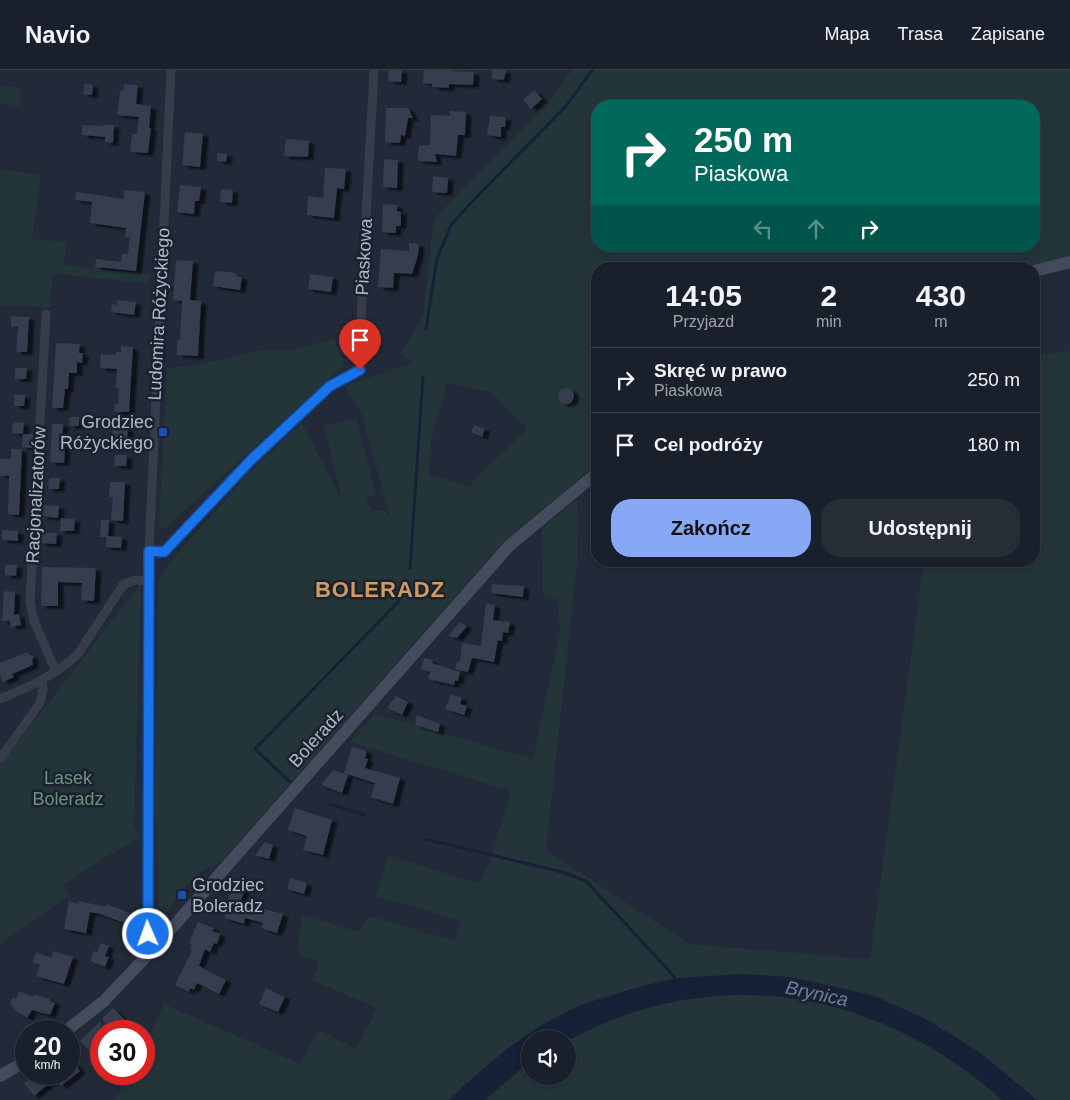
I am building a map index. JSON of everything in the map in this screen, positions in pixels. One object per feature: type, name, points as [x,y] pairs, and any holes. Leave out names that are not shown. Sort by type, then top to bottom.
[{"type":"street","name":"Ludomira Różyckiego","points":[[157,945],[152,942],[148,934],[147,923],[148,581],[171,70]]},
{"type":"street","name":"Piaskowa","points":[[149,551],[164,552],[252,459],[330,386],[360,370],[362,290],[374,70]]},
{"type":"street","points":[[1040,270],[1070,262]]},
{"type":"street","name":"Racjonalizatorów","points":[[46,314],[30,602],[34,621],[56,672]]},
{"type":"street","name":"Boleradz","points":[[80,1020],[104,1001],[157,945],[509,546],[591,478]]},
{"type":"street","points":[[0,699],[56,672],[78,654],[122,584],[135,580],[148,581]]},
{"type":"street","points":[[0,759],[40,703],[43,689],[42,680]]},
{"type":"street","points":[[0,1076],[15,1067]]},
{"type":"green space","points":[[572,70],[1070,70],[1070,257],[1040,265],[1040,262],[591,262],[591,468],[496,550],[223,860],[200,872],[181,891],[168,912],[159,909],[155,808],[158,582],[171,561],[249,473],[302,423],[342,500],[324,426],[356,418],[376,495],[366,498],[372,511],[385,510],[391,521],[362,415],[345,386],[413,362],[401,354],[423,315],[434,219],[549,102]],"holes":[[[447,383],[491,392],[527,429],[468,486],[429,475],[431,442]]]},
{"type":"green space","points":[[0,86],[21,88],[19,106],[0,104]]},
{"type":"green space","points":[[0,170],[41,174],[32,239],[66,242],[64,265],[150,274],[148,283],[53,274],[50,308],[0,305]]},
{"type":"green space","points":[[334,338],[345,364],[164,529],[159,527],[167,368],[201,364],[257,351],[295,350]]},
{"type":"green space","points":[[1070,351],[1070,1100],[115,1100],[124,1085],[155,1085],[155,1024],[164,1004],[300,1064],[319,1030],[356,1049],[377,1008],[312,980],[319,962],[297,954],[302,915],[358,932],[370,916],[455,941],[461,921],[376,896],[388,856],[479,883],[490,861],[511,791],[350,742],[375,714],[533,759],[560,632],[558,600],[543,596],[542,528],[578,499],[577,562],[546,850],[689,944],[870,959],[923,567],[1040,567],[1040,354]]},
{"type":"green space","name":"Lasek Boleradz","points":[[141,583],[134,827],[140,838],[107,856],[63,885],[69,895],[0,944],[0,766]]},
{"type":"water","name":"Brynica","points":[[667,970],[670,970],[677,978],[741,974],[791,977],[872,995],[924,1018],[978,1051],[1037,1100],[1002,1100],[954,1063],[903,1033],[850,1012],[794,999],[737,995],[680,1001],[624,1016],[576,1037],[576,1030],[534,1030],[588,1002],[674,979]]},
{"type":"water","points":[[521,1039],[521,1069],[485,1100],[449,1100],[479,1072]]},
{"type":"building","points":[[389,70],[402,70],[401,82],[388,81]]},
{"type":"building","points":[[424,70],[474,72],[473,85],[449,84],[449,88],[432,87],[432,84],[423,83]]},
{"type":"building","points":[[492,70],[506,70],[504,80],[492,79]]},
{"type":"building","points":[[85,83],[93,85],[92,95],[83,94]]},
{"type":"building","points":[[124,84],[138,85],[136,104],[151,106],[148,153],[130,152],[132,134],[137,134],[139,117],[117,115],[120,91],[123,91]]},
{"type":"building","points":[[534,90],[542,99],[531,109],[523,100]]},
{"type":"building","points":[[386,108],[408,108],[413,118],[408,118],[405,136],[401,135],[400,143],[385,142]]},
{"type":"building","points":[[450,111],[466,112],[465,135],[458,135],[456,156],[435,154],[437,162],[418,161],[419,146],[430,145],[431,115],[450,116]]},
{"type":"building","points":[[490,116],[506,117],[505,127],[501,127],[501,137],[487,135]]},
{"type":"building","points":[[82,125],[114,125],[113,143],[105,142],[105,137],[82,135]]},
{"type":"building","points":[[185,132],[203,134],[200,167],[182,165]]},
{"type":"building","points":[[286,139],[309,141],[308,157],[284,156]]},
{"type":"building","points":[[217,153],[227,154],[226,162],[217,161]]},
{"type":"building","points":[[384,159],[398,160],[397,188],[383,187]]},
{"type":"building","points":[[325,168],[346,169],[344,189],[337,188],[334,218],[307,215],[308,196],[323,198]]},
{"type":"building","points":[[433,176],[448,178],[447,193],[432,192]]},
{"type":"building","points":[[180,185],[201,187],[199,201],[195,201],[194,214],[177,212]]},
{"type":"building","points":[[221,189],[233,190],[232,203],[220,202]]},
{"type":"building","points":[[124,190],[145,192],[136,271],[95,267],[96,259],[121,262],[122,254],[128,254],[130,237],[125,237],[126,228],[90,223],[92,202],[75,200],[76,192],[124,199]]},
{"type":"building","points":[[383,204],[397,205],[397,211],[401,212],[401,226],[396,226],[396,233],[382,232]]},
{"type":"building","points":[[409,243],[419,244],[418,255],[412,274],[394,273],[393,288],[378,287],[381,249],[409,251]]},
{"type":"building","points":[[176,260],[193,261],[190,300],[201,301],[198,356],[177,355],[177,340],[180,340],[182,301],[173,300]]},
{"type":"building","points":[[215,271],[230,272],[242,277],[240,290],[213,286]]},
{"type":"building","points":[[310,274],[333,277],[331,292],[308,289]]},
{"type":"building","points":[[117,300],[136,302],[134,315],[111,312],[112,304],[117,305]]},
{"type":"building","points":[[11,316],[29,317],[27,352],[16,352],[18,327],[11,326]]},
{"type":"building","points":[[56,343],[80,344],[79,353],[83,353],[82,363],[77,362],[77,373],[69,373],[68,389],[65,389],[63,408],[52,408]]},
{"type":"building","points":[[121,346],[133,347],[129,412],[114,412],[115,404],[118,404],[119,388],[116,388],[117,369],[100,368],[101,354],[116,355],[116,352],[121,352]]},
{"type":"building","points":[[15,368],[27,368],[26,379],[15,379]]},
{"type":"building","points":[[566,388],[574,396],[566,404],[558,396]]},
{"type":"building","points":[[14,395],[25,395],[24,406],[14,406]]},
{"type":"building","points":[[70,417],[79,417],[79,426],[69,426]]},
{"type":"building","points":[[13,422],[24,423],[23,434],[12,433]]},
{"type":"building","points":[[52,424],[63,424],[62,444],[65,444],[64,463],[50,462]]},
{"type":"building","points":[[474,425],[485,429],[482,437],[471,432]]},
{"type":"building","points":[[112,427],[128,428],[127,439],[112,439]]},
{"type":"building","points":[[23,434],[33,434],[32,448],[22,447]]},
{"type":"building","points":[[11,449],[22,449],[19,515],[8,514],[9,476],[0,476],[0,459],[11,459]]},
{"type":"building","points":[[115,455],[127,455],[126,466],[114,466]]},
{"type":"building","points":[[49,478],[60,478],[59,489],[48,489]]},
{"type":"building","points":[[110,482],[125,482],[123,521],[111,520],[113,497],[109,497]]},
{"type":"building","points":[[43,505],[59,506],[58,518],[42,516]]},
{"type":"building","points":[[61,518],[75,519],[74,531],[60,531]]},
{"type":"building","points":[[101,520],[109,520],[108,536],[122,537],[121,548],[106,547],[106,537],[100,537]]},
{"type":"building","points":[[2,530],[18,531],[18,541],[2,540]]},
{"type":"building","points":[[41,533],[57,533],[56,544],[40,543]]},
{"type":"building","points":[[5,565],[17,565],[16,576],[5,575]]},
{"type":"building","points":[[42,567],[96,568],[94,601],[81,600],[82,583],[58,582],[58,606],[41,606]]},
{"type":"building","points":[[492,584],[524,586],[523,597],[491,593]]},
{"type":"building","points":[[4,591],[15,592],[14,615],[19,614],[21,625],[11,627],[9,620],[2,621]]},
{"type":"building","points":[[486,603],[495,605],[493,620],[510,622],[508,633],[503,632],[502,641],[498,640],[494,662],[472,658],[468,672],[455,669],[457,661],[460,662],[462,643],[481,646]]},
{"type":"building","points":[[460,622],[467,626],[457,638],[448,636]]},
{"type":"building","points":[[28,652],[29,655],[34,656],[33,665],[12,674],[14,677],[3,682],[0,674],[0,663]]},
{"type":"building","points":[[424,658],[433,660],[432,663],[460,672],[458,681],[455,680],[454,685],[428,679],[430,672],[421,669]]},
{"type":"building","points":[[451,694],[462,698],[460,704],[467,706],[464,715],[445,709]]},
{"type":"building","points":[[396,696],[408,702],[402,715],[387,708]]},
{"type":"building","points":[[417,715],[440,724],[438,732],[415,725]]},
{"type":"building","points":[[352,747],[367,751],[365,758],[368,759],[365,768],[400,778],[393,804],[371,797],[375,783],[344,773]]},
{"type":"building","points":[[333,770],[348,775],[342,793],[321,785]]},
{"type":"building","points":[[295,808],[332,820],[323,855],[303,850],[307,836],[288,830]]},
{"type":"building","points":[[265,842],[273,845],[269,859],[255,855]]},
{"type":"building","points":[[290,878],[307,883],[304,894],[287,889]]},
{"type":"building","points":[[232,879],[244,883],[243,886],[245,887],[240,903],[283,914],[277,933],[261,928],[263,923],[245,918],[244,924],[225,918],[227,909],[225,909],[230,893],[228,892]]},
{"type":"building","points":[[69,901],[78,904],[79,901],[105,907],[107,904],[135,915],[134,918],[141,921],[141,929],[90,912],[86,933],[64,929]]},
{"type":"building","points":[[198,922],[214,928],[212,931],[220,934],[217,944],[214,943],[210,952],[205,949],[199,966],[226,980],[219,994],[197,983],[194,990],[190,988],[189,992],[175,985],[192,951],[190,950],[192,945],[189,943]]},
{"type":"building","points":[[101,943],[109,946],[105,956],[109,957],[105,967],[90,961],[94,951],[97,952]]},
{"type":"building","points":[[53,951],[73,957],[64,984],[36,976],[40,965],[33,962],[36,952],[52,958]]},
{"type":"building","points":[[266,988],[285,997],[278,1012],[259,1004]]},
{"type":"building","points":[[19,991],[33,997],[34,994],[50,999],[50,1001],[55,1003],[50,1015],[32,1010],[27,1018],[14,1009],[10,1003],[13,997],[16,999]]},
{"type":"building","points":[[113,1008],[125,1020],[103,1020]]},
{"type":"building","points":[[90,1031],[90,1049],[80,1041]]},
{"type":"building","points":[[26,1085],[47,1085],[34,1096]]},
{"type":"waterway","points":[[426,329],[437,259],[451,225],[567,105],[592,70]]},
{"type":"waterway","points":[[410,568],[423,377]]},
{"type":"waterway","points":[[290,782],[255,749],[398,602],[407,583]]},
{"type":"waterway","points":[[330,804],[365,815]]},
{"type":"waterway","points":[[425,839],[562,872],[586,881],[671,973]]},
{"type":"place","name":"Grodziec Różyckiego","points":[[163,432]]},
{"type":"place","name":"Grodziec Boleradz","points":[[182,895]]},
{"type":"district","name":"BOLERADZ","points":[[380,589]]},
{"type":"route","points":[[148,934],[149,551],[164,552],[252,459],[330,386],[360,370]]}]
